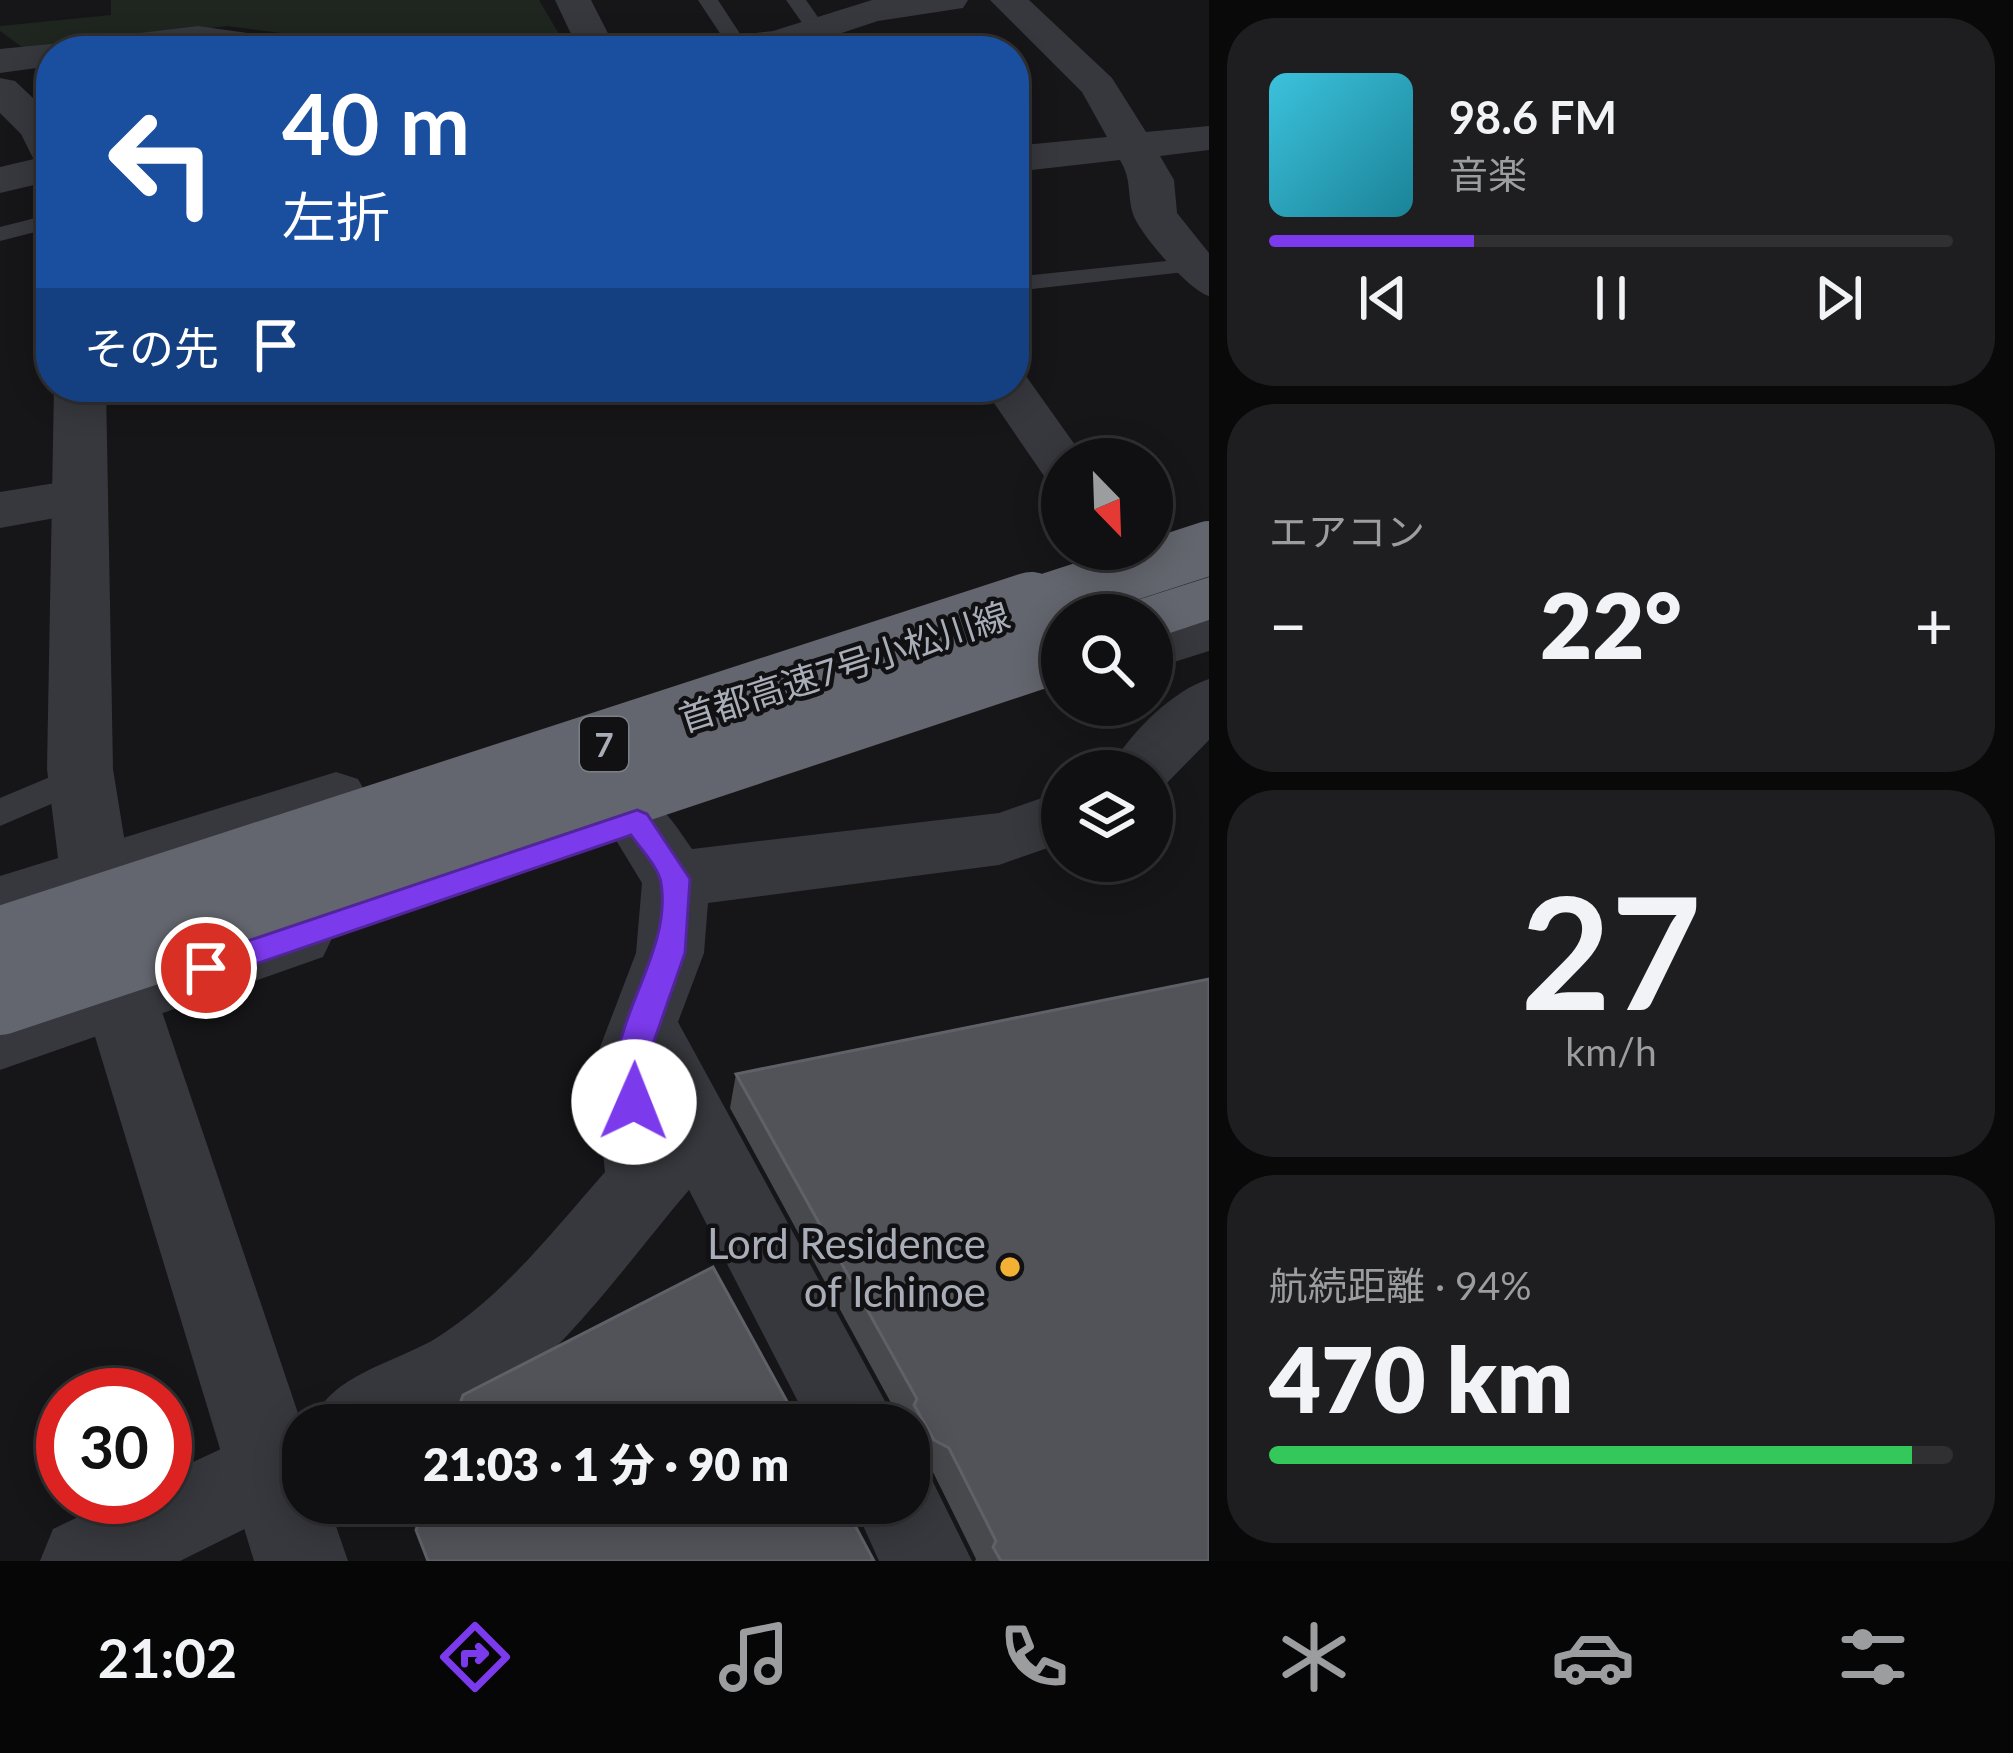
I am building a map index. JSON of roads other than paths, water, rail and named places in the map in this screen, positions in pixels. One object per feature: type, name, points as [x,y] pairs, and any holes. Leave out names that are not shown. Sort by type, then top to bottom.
[{"type":"highway","name":"首都高速7号小松川線","points":[[0,940],[1209,548]]},
{"type":"highway","points":[[1173,610],[1209,598]]},
{"type":"highway","name":"首都高速7号小松川線","points":[[0,1001],[1041,654]]},
{"type":"street","points":[[573,0],[591,36]]},
{"type":"street","points":[[807,15],[950,0]]},
{"type":"street","points":[[1008,0],[1098,86],[1153,181],[1155,215],[1202,273]]},
{"type":"street","points":[[0,61],[36,57]]},
{"type":"street","points":[[0,90],[36,125]]},
{"type":"street","points":[[1029,157],[1209,138]]},
{"type":"street","points":[[0,180],[36,172]]},
{"type":"street","points":[[80,402],[81,777],[95,874],[120,997],[282,1449]]},
{"type":"street","points":[[1019,402],[1044,438]]},
{"type":"street","points":[[0,509],[80,497]]},
{"type":"street","points":[[1173,532],[1209,521]]},
{"type":"street","points":[[0,904],[1054,570]]},
{"type":"street","points":[[1173,641],[1209,629]]},
{"type":"street","points":[[0,1038],[120,997],[657,850],[1041,687]]},
{"type":"street","points":[[1161,750],[1209,701]]},
{"type":"street","points":[[657,850],[999,839],[1041,824]]},
{"type":"street","points":[[657,850],[670,953],[641,1024],[669,1155]]},
{"type":"street","points":[[394,1404],[492,1349],[620,1216],[669,1155]]},
{"type":"street","points":[[669,1155],[731,1184],[845,1404]]},
{"type":"street","points":[[86,1561],[282,1465]]},
{"type":"street","points":[[296,1524],[301,1561]]},
{"type":"street","points":[[908,1524],[927,1561]]},
{"type":"lane","points":[[708,0],[731,36]]},
{"type":"lane","points":[[0,234],[36,225]]},
{"type":"lane","points":[[1029,283],[1202,273]]},
{"type":"lane","points":[[0,812],[81,777]]},
{"type":"place","name":"Lord Residence of Ichinoe","points":[[1010,1267]]}]
